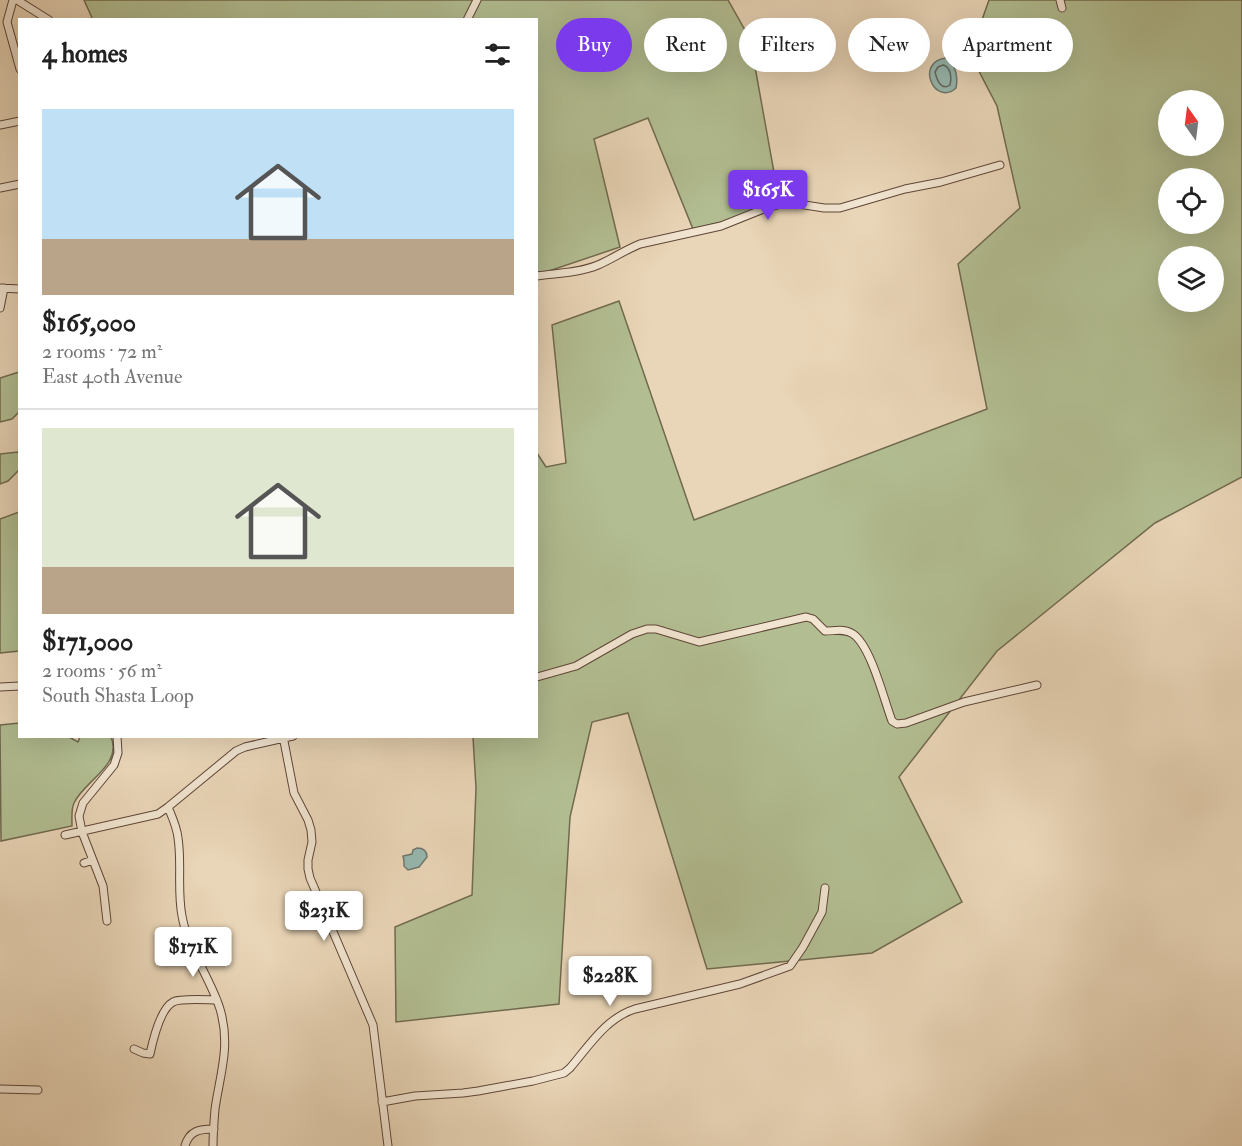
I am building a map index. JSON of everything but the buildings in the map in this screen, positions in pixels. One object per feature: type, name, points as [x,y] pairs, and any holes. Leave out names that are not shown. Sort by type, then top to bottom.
[{"type":"street","points":[[18,62],[7,22],[15,0],[46,18]]},
{"type":"street","points":[[468,18],[477,0]]},
{"type":"street","points":[[1060,0],[1062,8]]},
{"type":"street","points":[[0,125],[18,121]]},
{"type":"street","points":[[538,276],[593,267],[640,244],[721,226],[775,205],[792,203],[840,208],[1000,165]]},
{"type":"street","points":[[0,188],[18,184]]},
{"type":"street","points":[[0,308],[2,288],[18,289]]},
{"type":"street","points":[[538,677],[576,666],[632,634],[646,629],[656,629],[699,642],[806,617],[813,619],[825,631],[845,631],[855,636],[870,657],[892,721],[897,724],[906,723],[964,702],[1037,685]]},
{"type":"street","points":[[0,687],[18,686]]},
{"type":"street","points":[[107,921],[104,890],[79,820],[80,810],[85,800],[114,765],[118,753],[117,738]]},
{"type":"street","points":[[65,835],[158,814],[236,751],[283,738],[294,793],[311,830],[312,842],[308,860],[310,878],[373,1025],[388,1146]]},
{"type":"street","points":[[168,807],[178,836],[182,919],[190,945],[217,1000],[223,1024],[225,1056],[215,1109],[213,1146]]},
{"type":"street","points":[[84,863],[93,860]]},
{"type":"street","points":[[382,1102],[421,1095],[463,1094],[564,1073],[609,1023],[627,1011],[740,984],[790,966],[803,948],[822,912],[825,888]]},
{"type":"street","points":[[134,1049],[150,1054],[157,1028],[171,1004],[177,1001],[217,1000]]},
{"type":"street","points":[[0,1089],[38,1090]]},
{"type":"street","points":[[185,1146],[191,1134],[198,1130],[214,1129]]},
{"type":"green space","points":[[84,0],[728,0],[739,20],[739,72],[756,72],[779,200],[734,219],[693,229],[648,118],[594,139],[620,247],[538,275],[538,18],[92,18]]},
{"type":"green space","points":[[989,0],[1242,0],[1242,477],[1155,523],[997,651],[899,777],[962,902],[872,953],[707,969],[628,713],[592,722],[570,817],[559,1004],[396,1022],[395,927],[472,895],[476,788],[473,738],[538,738],[538,455],[546,467],[566,463],[552,325],[619,301],[694,520],[987,409],[958,264],[1020,208],[997,106],[979,72],[1073,72],[1073,18],[983,18]]},
{"type":"green space","points":[[18,372],[18,413],[12,419],[0,422],[0,378]]},
{"type":"green space","points":[[18,452],[18,471],[8,481],[0,484],[0,454]]},
{"type":"green space","points":[[18,512],[18,651],[0,653],[0,519]]},
{"type":"green space","points":[[18,723],[18,738],[71,738],[78,742],[80,738],[111,738],[112,756],[74,803],[72,826],[1,841],[0,725]]},
{"type":"water","points":[[942,59],[942,72],[955,72],[956,88],[948,92],[941,92],[935,88],[930,74],[931,67],[936,61]]},
{"type":"water","points":[[417,848],[424,850],[427,857],[419,867],[408,870],[404,866],[403,856],[412,854]]}]
